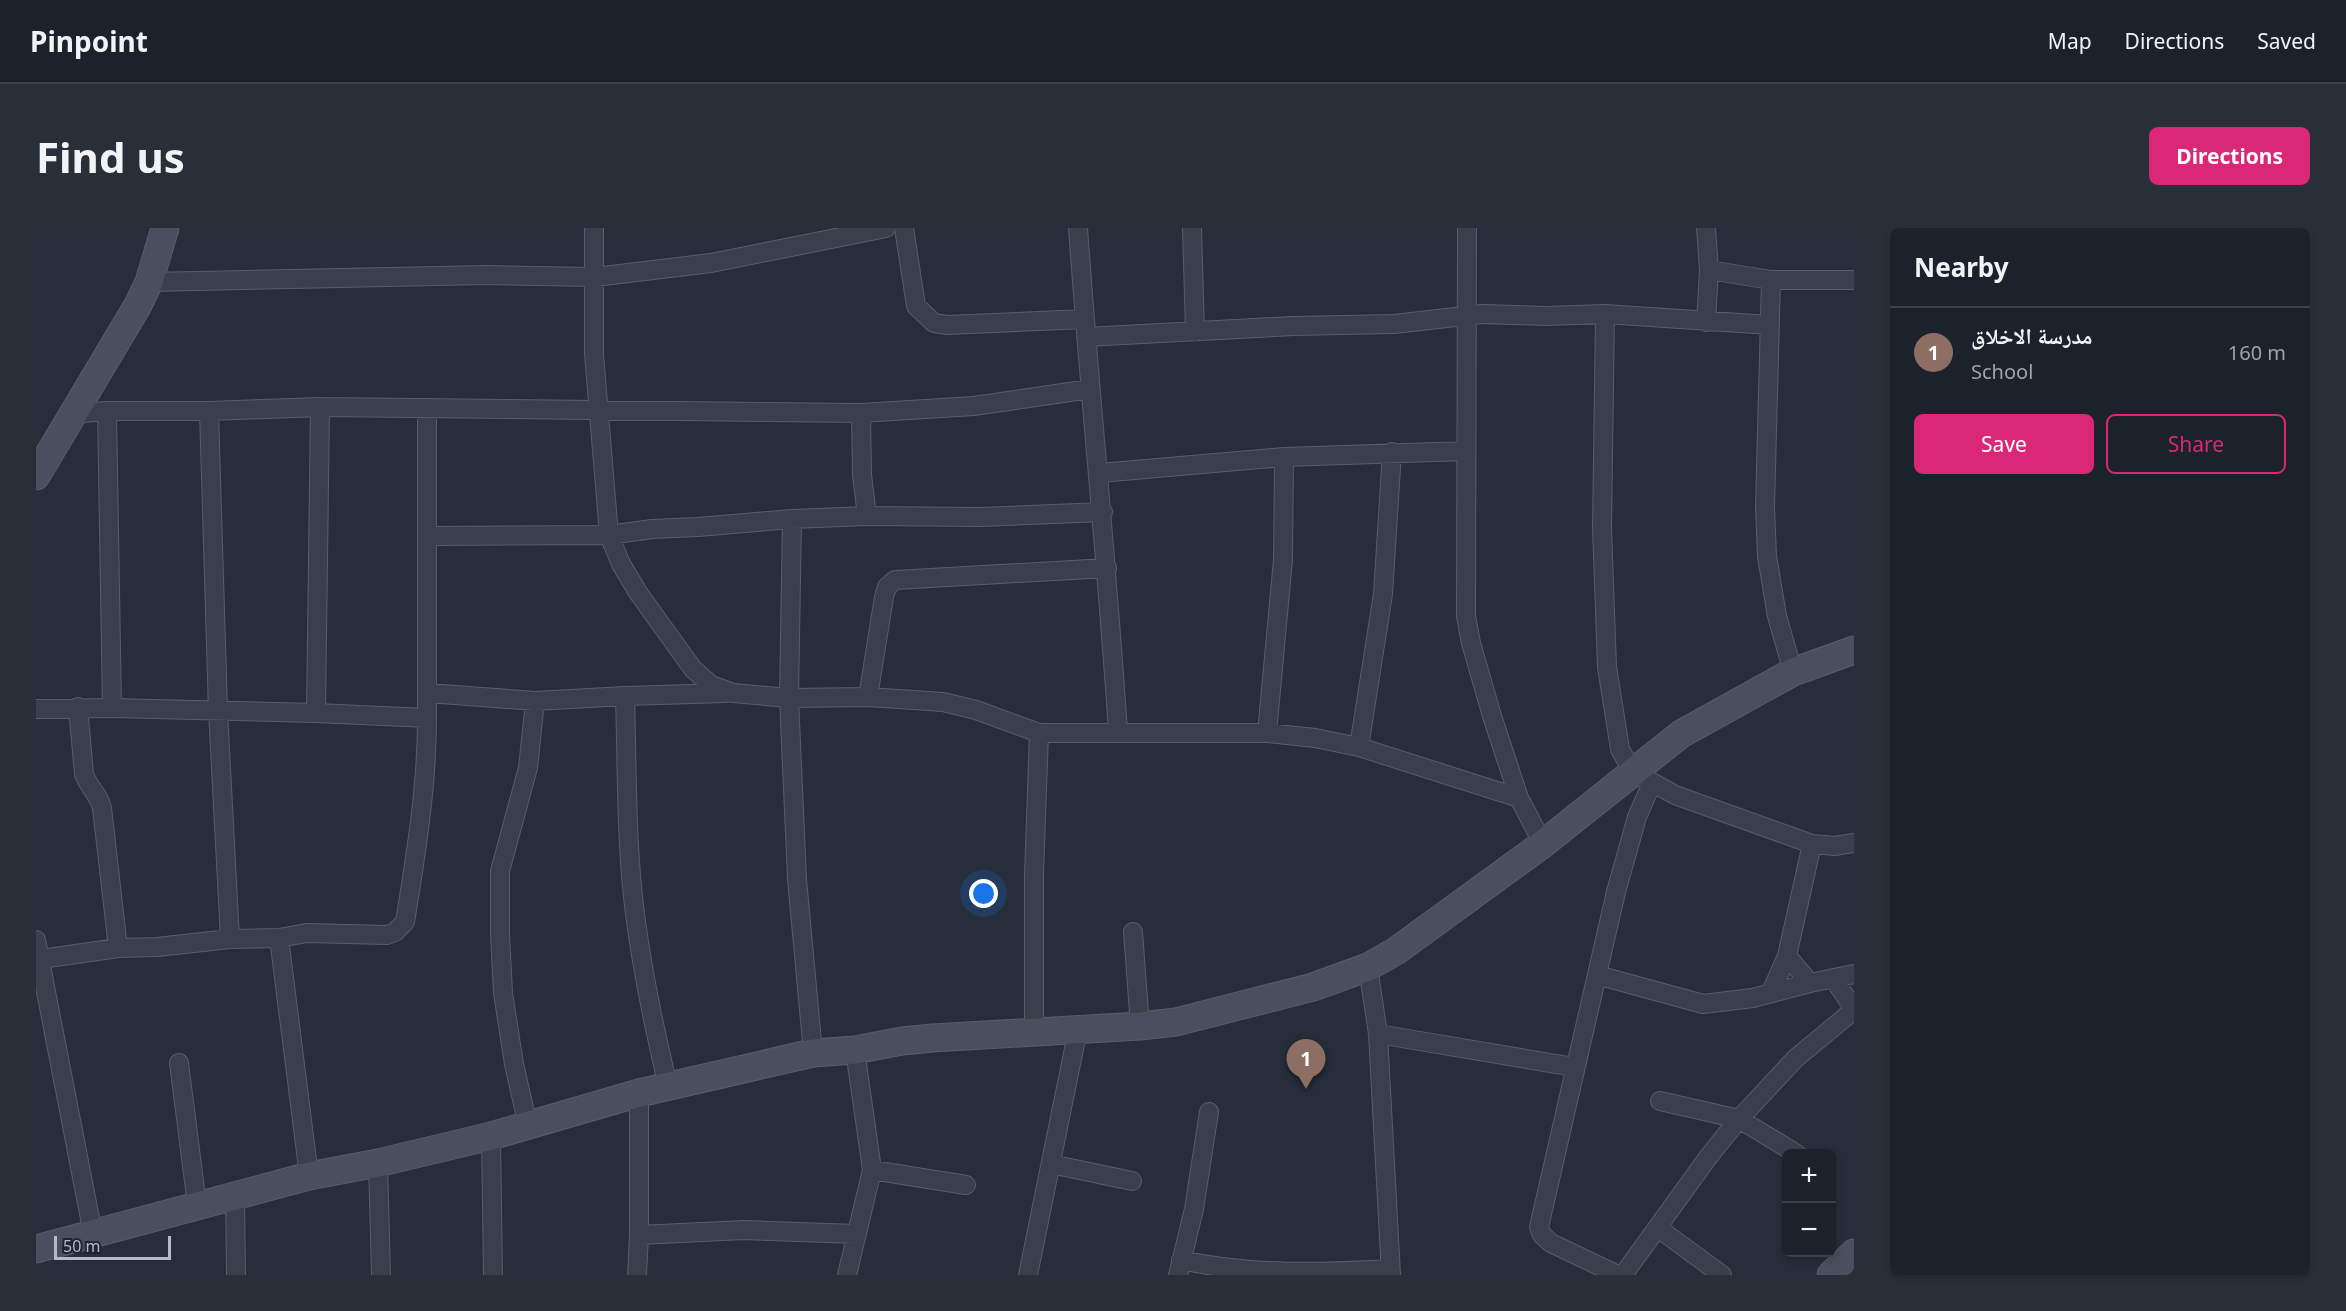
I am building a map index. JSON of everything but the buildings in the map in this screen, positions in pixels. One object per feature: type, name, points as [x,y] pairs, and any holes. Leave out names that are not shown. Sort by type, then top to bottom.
[{"type":"street","points":[[36,476],[138,305],[149,282],[165,228]]},
{"type":"street","points":[[594,228],[594,354],[609,536],[621,564],[639,594],[693,669],[711,685],[733,693]]},
{"type":"street","points":[[149,282],[486,275],[595,277],[711,263],[886,228]]},
{"type":"street","points":[[904,228],[916,306],[934,323],[947,325],[1195,332],[1293,326],[1394,324],[1482,314],[1546,316],[1605,314],[1770,325]]},
{"type":"street","points":[[1078,228],[1090,389],[1100,473],[1118,732]]},
{"type":"street","points":[[1192,228],[1195,332]]},
{"type":"street","points":[[1467,228],[1466,616],[1471,643],[1519,798],[1543,844]]},
{"type":"street","points":[[1706,228],[1709,270],[1706,322]]},
{"type":"street","points":[[1709,270],[1771,280],[1854,280]]},
{"type":"street","points":[[1771,280],[1765,507],[1767,556],[1777,616],[1793,672]]},
{"type":"street","points":[[1605,314],[1602,528],[1607,667],[1620,748],[1642,777],[1675,795],[1812,844],[1835,846],[1854,843]]},
{"type":"street","points":[[72,414],[107,411],[209,411],[320,407],[861,413],[974,406],[1090,389]]},
{"type":"street","points":[[316,713],[320,407]]},
{"type":"street","points":[[41,959],[118,948],[158,947],[230,939],[279,938],[307,933],[387,935],[405,922],[421,819],[427,758],[427,408]]},
{"type":"street","points":[[107,411],[112,708]]},
{"type":"street","points":[[209,411],[218,711],[230,939]]},
{"type":"street","points":[[861,413],[862,475],[867,516]]},
{"type":"street","points":[[1100,473],[1284,457],[1466,451]]},
{"type":"street","points":[[1359,747],[1383,594],[1392,452]]},
{"type":"street","points":[[1267,733],[1283,560],[1284,457]]},
{"type":"street","points":[[427,536],[609,536],[652,529],[792,519],[867,516],[980,517],[1103,512]]},
{"type":"street","points":[[792,519],[789,698],[797,879],[813,1053]]},
{"type":"street","points":[[868,697],[884,597],[887,587],[896,580],[1107,568]]},
{"type":"street","points":[[36,1249],[309,1176],[378,1163],[491,1136],[639,1093],[813,1053],[855,1050],[902,1041],[1140,1026],[1216,1013],[1313,987],[1368,967],[1396,951],[1543,844],[1642,777],[1681,734],[1793,672],[1854,650]]},
{"type":"street","points":[[428,693],[535,701],[733,693],[789,698],[868,697],[943,702],[976,710],[1039,734],[1267,733],[1315,738],[1359,747],[1519,798]]},
{"type":"street","points":[[625,696],[633,897],[641,964],[668,1086]]},
{"type":"street","points":[[528,1126],[514,1064],[503,993],[500,871],[528,768],[535,701]]},
{"type":"street","points":[[36,709],[78,707],[427,718]]},
{"type":"street","points":[[78,707],[84,774],[87,783],[99,795],[102,808],[118,948]]},
{"type":"street","points":[[1034,1032],[1034,876],[1039,734]]},
{"type":"street","points":[[1618,1275],[1551,1243],[1542,1235],[1539,1227],[1574,1067],[1619,881],[1637,817],[1642,777]]},
{"type":"street","points":[[1771,992],[1787,956],[1812,844]]},
{"type":"street","points":[[1133,932],[1140,1026]]},
{"type":"street","points":[[279,938],[309,1176]]},
{"type":"street","points":[[36,940],[93,1234]]},
{"type":"street","points":[[1787,956],[1810,983]]},
{"type":"street","points":[[1209,1112],[1194,1209],[1180,1267],[1296,1275],[1391,1272],[1378,1034],[1368,967]]},
{"type":"street","points":[[1597,975],[1703,1004],[1753,998],[1854,974]]},
{"type":"street","points":[[1623,1275],[1708,1156],[1739,1119],[1796,1058],[1854,1010],[1833,978]]},
{"type":"street","points":[[1028,1275],[1078,1029]]},
{"type":"street","points":[[1378,1034],[1574,1067]]},
{"type":"street","points":[[847,1275],[872,1170],[855,1050]]},
{"type":"street","points":[[179,1063],[197,1205]]},
{"type":"street","points":[[637,1275],[639,1093]]},
{"type":"street","points":[[1659,1101],[1739,1119],[1789,1149]]},
{"type":"street","points":[[491,1136],[493,1275]]},
{"type":"street","points":[[378,1163],[381,1275]]},
{"type":"street","points":[[1051,1164],[1132,1181]]},
{"type":"street","points":[[872,1170],[966,1185]]},
{"type":"street","points":[[236,1195],[236,1275]]},
{"type":"street","points":[[1658,1228],[1722,1275]]},
{"type":"street","points":[[639,1235],[744,1230],[857,1234]]},
{"type":"street","points":[[1831,1275],[1854,1253]]},
{"type":"place","name":"مدرسة الاخلاق","points":[[1306,1089]]}]
